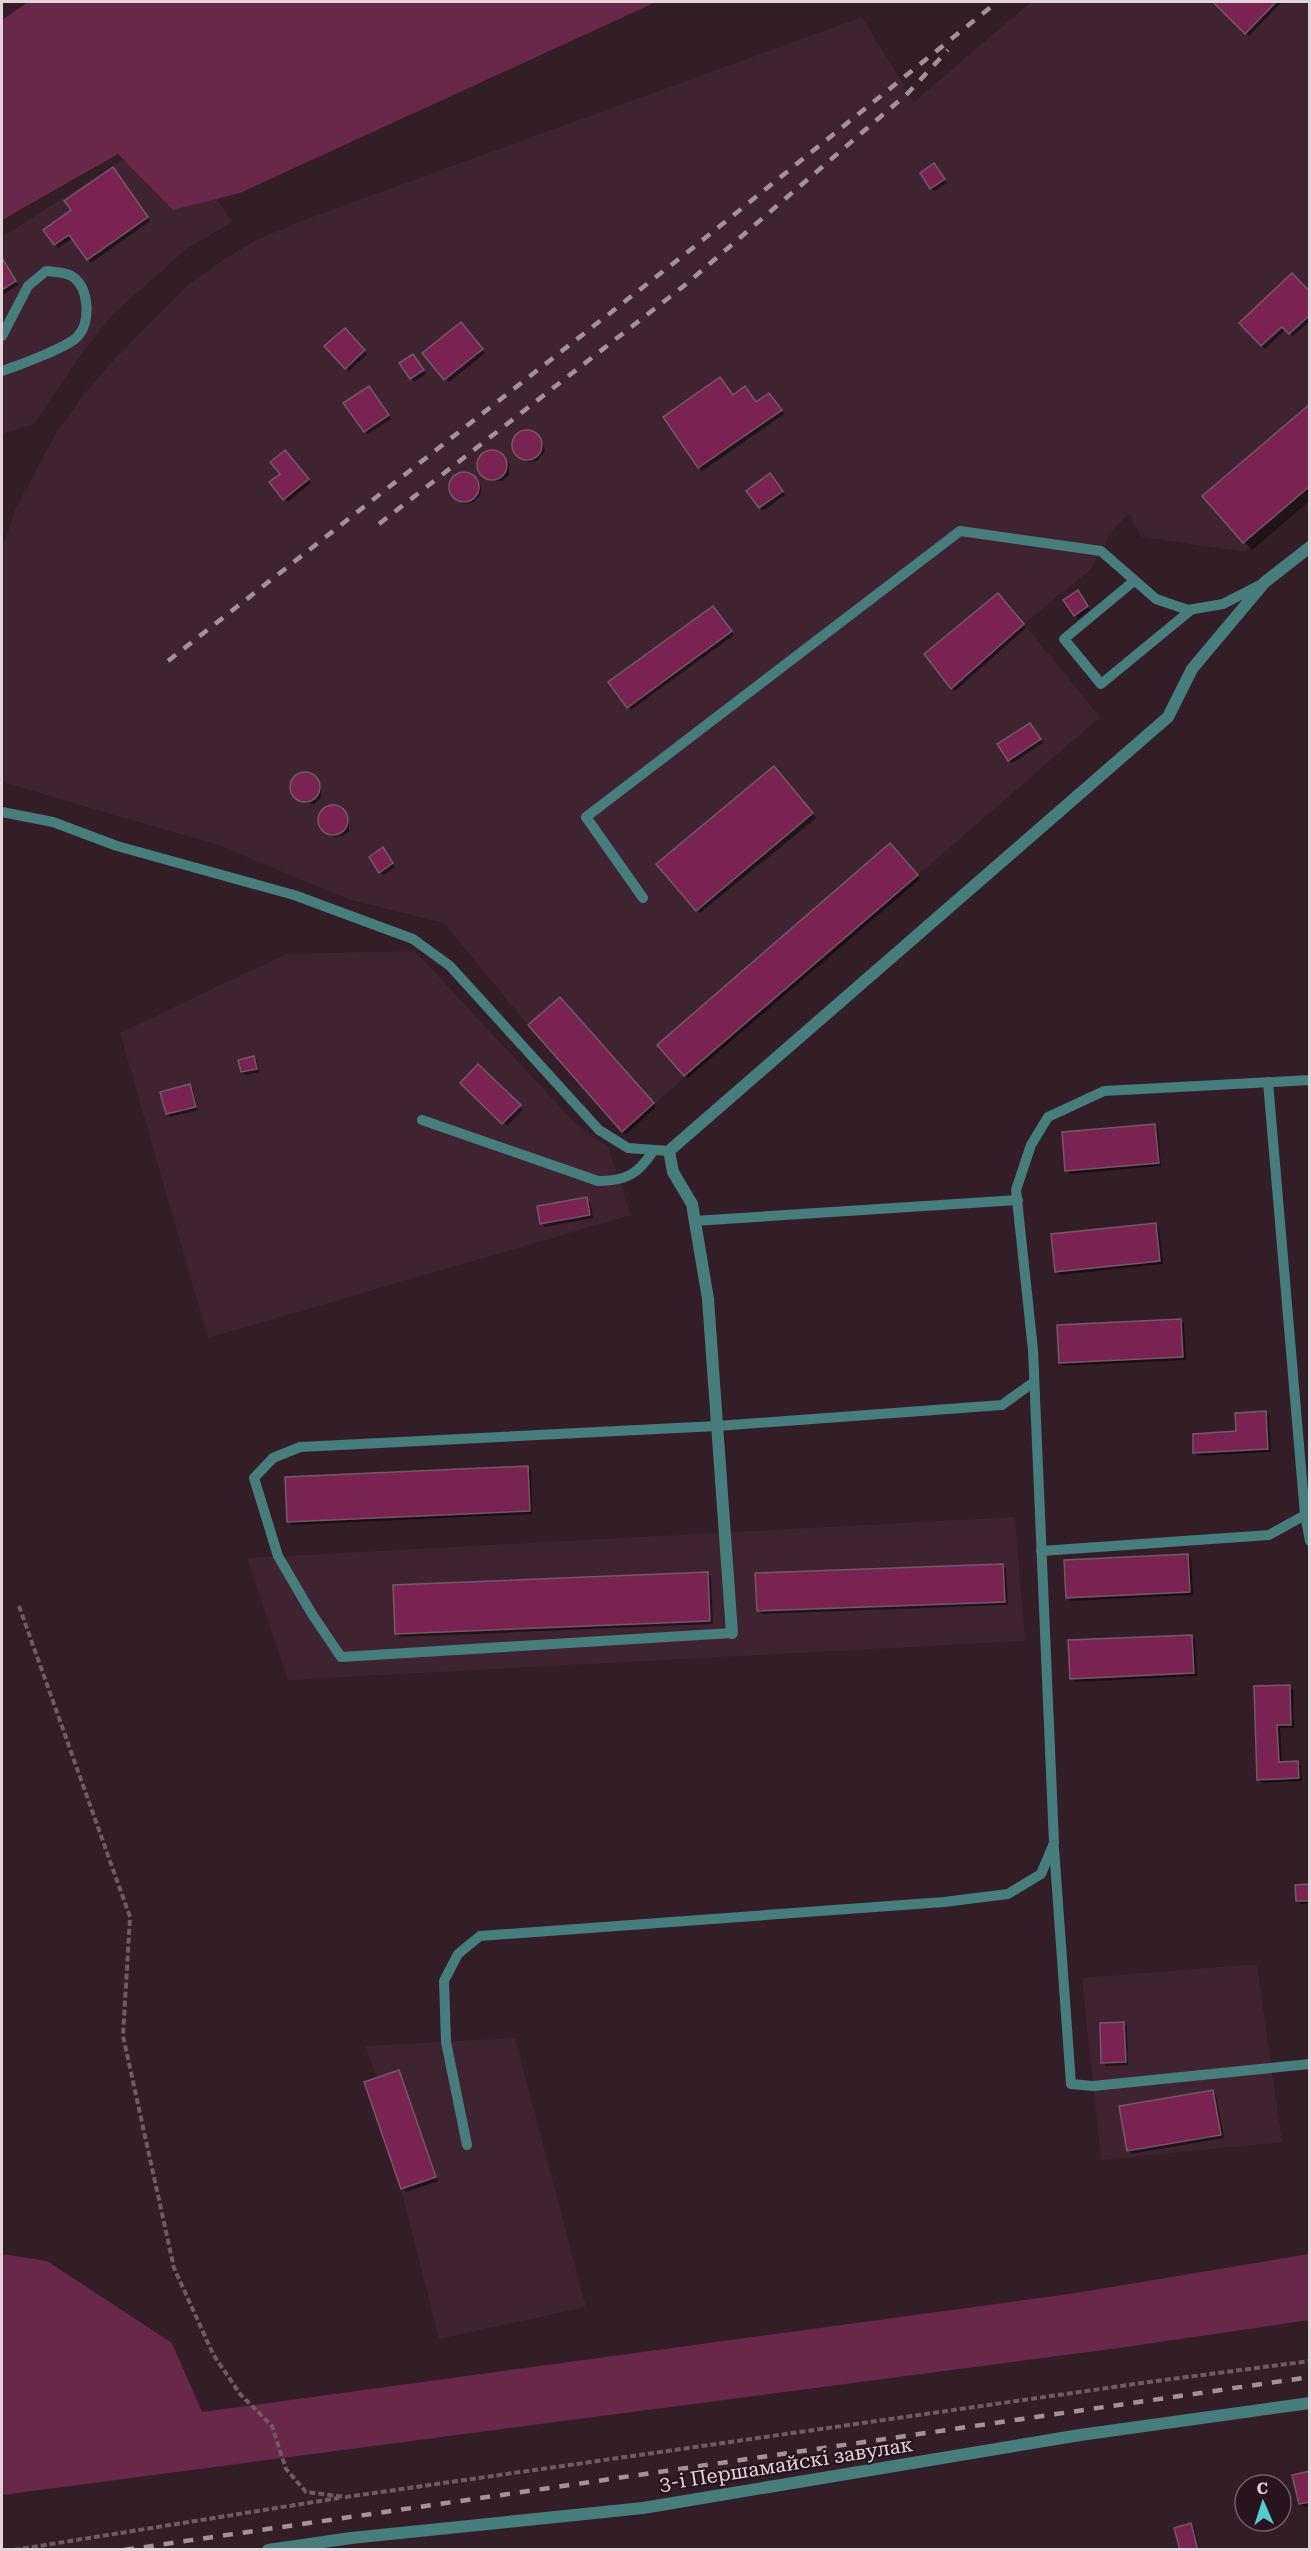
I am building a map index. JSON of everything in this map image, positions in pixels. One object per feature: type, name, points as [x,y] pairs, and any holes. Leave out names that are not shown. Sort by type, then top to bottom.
[{"type":"street","points":[[732,1633],[708,1299],[692,1204],[673,1172],[669,1151],[1168,717],[1192,669],[1265,582],[1310,547]]},
{"type":"street","name":"3-і Першамайскі завулак","points":[[268,2550],[351,2538],[643,2508],[1080,2435],[1310,2403]]},
{"type":"lane","points":[[2,336],[28,286],[46,271],[72,276],[84,290],[87,318],[78,336],[24,364],[2,371]]},
{"type":"lane","points":[[643,898],[586,817],[960,531],[1101,551],[1156,599],[1191,610],[1223,604],[1265,582]]},
{"type":"lane","points":[[1134,581],[1064,639],[1101,684],[1191,610]]},
{"type":"lane","points":[[2,812],[53,822],[117,846],[294,895],[413,939],[450,966],[599,1130],[628,1148],[669,1151]]},
{"type":"lane","points":[[1310,1080],[1104,1091],[1048,1117],[1031,1145],[1016,1190],[1034,1382],[1054,1844],[1071,2084],[1093,2086],[1310,2064]]},
{"type":"lane","points":[[1268,1082],[1305,1515],[1310,1541]]},
{"type":"lane","points":[[422,1120],[598,1181],[620,1181],[644,1165],[654,1150]]},
{"type":"lane","points":[[694,1221],[1018,1200]]},
{"type":"lane","points":[[732,1633],[341,1658],[278,1556],[263,1514],[254,1478],[273,1458],[300,1447],[717,1426],[1002,1405],[1034,1382]]},
{"type":"lane","points":[[1041,1551],[1269,1535],[1305,1515]]},
{"type":"lane","points":[[467,2145],[446,2042],[444,1981],[458,1954],[480,1936],[944,1902],[1008,1894],[1041,1874],[1054,1844]]},
{"type":"path","points":[[19,1606],[130,1917],[123,2036],[174,2268],[213,2354],[240,2394],[272,2426],[286,2469],[306,2492],[346,2497]]},
{"type":"path","points":[[14,2550],[346,2497],[1310,2361]]},
{"type":"shaded area","points":[[28,2],[656,2],[240,193],[173,210],[118,154],[2,220],[2,20]]},
{"type":"shaded area","points":[[1031,2],[1309,2],[1309,500],[1246,552],[1142,537],[1129,514],[1114,528],[1091,569],[1024,624],[1100,717],[622,1132],[528,1025],[444,923],[348,899],[218,845],[2,782],[2,549],[16,508],[57,431],[86,392],[113,361],[188,285],[256,240],[304,220],[862,17],[914,102]]},
{"type":"shaded area","points":[[171,129],[232,222],[185,250],[113,314],[75,363],[34,424],[2,434],[2,237]]},
{"type":"shaded area","points":[[415,951],[575,1123],[608,1147],[631,1215],[208,1338],[120,1033],[286,954]]},
{"type":"shaded area","points":[[1015,1517],[1025,1641],[288,1680],[247,1558]]},
{"type":"shaded area","points":[[1257,1964],[1282,2142],[1101,2160],[1082,1978]]},
{"type":"shaded area","points":[[515,2038],[586,2307],[439,2339],[401,2189],[364,2082],[377,2077],[365,2046]]},
{"type":"shaded area","points":[[2,2254],[47,2261],[172,2343],[202,2412],[1076,2293],[1309,2254],[1310,2320],[1126,2347],[2,2495]]},
{"type":"building","points":[[1213,2],[1276,2],[1245,34]]},
{"type":"building","points":[[934,163],[945,179],[930,189],[920,173]]},
{"type":"building","points":[[113,167],[148,217],[87,260],[69,235],[54,245],[43,230],[71,210],[64,201]]},
{"type":"building","points":[[2,258],[16,281],[2,290]]},
{"type":"building","points":[[1292,273],[1310,292],[1310,315],[1289,334],[1282,327],[1261,346],[1239,323]]},
{"type":"building","points":[[461,322],[483,349],[444,380],[422,353]]},
{"type":"building","points":[[345,328],[365,350],[345,369],[324,346]]},
{"type":"building","points":[[413,354],[424,370],[410,379],[399,363]]},
{"type":"building","points":[[720,377],[733,395],[745,386],[756,402],[769,393],[782,410],[698,468],[663,417]]},
{"type":"building","points":[[369,386],[389,415],[364,432],[343,403]]},
{"type":"building","points":[[1310,404],[1310,486],[1243,543],[1202,496]]},
{"type":"building","points":[[527,430],[533,431],[541,439],[541,451],[533,459],[527,460],[521,459],[513,451],[512,445],[513,439],[521,431]]},
{"type":"building","points":[[285,450],[309,479],[283,500],[269,482],[280,474],[270,462]]},
{"type":"building","points":[[492,450],[498,451],[506,459],[506,471],[498,479],[492,480],[486,479],[478,471],[477,465],[478,459],[486,451]]},
{"type":"building","points":[[464,472],[470,473],[478,481],[478,493],[470,501],[464,502],[458,501],[450,493],[449,487],[450,481],[458,473]]},
{"type":"building","points":[[770,473],[783,491],[759,508],[746,491]]},
{"type":"building","points":[[1078,590],[1088,606],[1074,616],[1063,600]]},
{"type":"building","points":[[998,593],[1024,624],[951,689],[924,654]]},
{"type":"building","points":[[713,606],[732,631],[627,708],[608,682]]},
{"type":"building","points":[[1030,723],[1041,739],[1008,761],[997,744]]},
{"type":"building","points":[[774,766],[813,813],[696,911],[656,864]]},
{"type":"building","points":[[305,772],[311,773],[319,781],[319,793],[311,801],[305,802],[299,801],[291,793],[290,787],[291,781],[299,773]]},
{"type":"building","points":[[333,805],[339,806],[347,814],[347,826],[339,834],[333,835],[327,834],[319,826],[318,820],[319,814],[327,806]]},
{"type":"building","points":[[890,843],[918,875],[684,1076],[657,1045]]},
{"type":"building","points":[[383,847],[393,863],[379,873],[369,857]]},
{"type":"building","points":[[560,997],[654,1103],[622,1132],[528,1025]]},
{"type":"building","points":[[254,1056],[257,1069],[241,1072],[238,1060]]},
{"type":"building","points":[[478,1064],[521,1105],[502,1124],[460,1083]]},
{"type":"building","points":[[190,1084],[196,1107],[166,1114],[160,1092]]},
{"type":"building","points":[[1155,1124],[1159,1163],[1065,1171],[1062,1132]]},
{"type":"building","points":[[587,1197],[590,1215],[540,1224],[537,1206]]},
{"type":"building","points":[[1156,1223],[1160,1261],[1055,1272],[1051,1234]]},
{"type":"building","points":[[1181,1319],[1183,1357],[1059,1363],[1057,1325]]},
{"type":"building","points":[[1266,1411],[1268,1449],[1193,1453],[1193,1434],[1236,1431],[1235,1413]]},
{"type":"building","points":[[528,1466],[530,1511],[287,1522],[285,1477]]},
{"type":"building","points":[[1188,1554],[1190,1592],[1066,1598],[1064,1560]]},
{"type":"building","points":[[1003,1564],[1005,1602],[757,1611],[755,1573]]},
{"type":"building","points":[[708,1572],[710,1621],[395,1634],[393,1585]]},
{"type":"building","points":[[1192,1635],[1194,1673],[1070,1679],[1068,1640]]},
{"type":"building","points":[[1290,1685],[1291,1725],[1277,1725],[1279,1762],[1298,1761],[1299,1778],[1257,1780],[1254,1686]]},
{"type":"building","points":[[1310,1884],[1310,1901],[1296,1901],[1295,1885]]},
{"type":"building","points":[[1124,2022],[1126,2062],[1101,2063],[1100,2023]]},
{"type":"building","points":[[399,2070],[436,2177],[401,2189],[364,2082]]},
{"type":"building","points":[[1213,2090],[1221,2135],[1127,2151],[1119,2106]]},
{"type":"building","points":[[1310,2471],[1310,2502],[1299,2504],[1293,2475]]},
{"type":"building","points":[[1191,2523],[1198,2550],[1180,2550],[1174,2528]]},
{"type":"railway","points":[[168,661],[694,247],[997,2]]},
{"type":"railway","points":[[379,524],[685,285],[908,93],[948,50]]},
{"type":"railway","points":[[124,2550],[1310,2377]]}]
